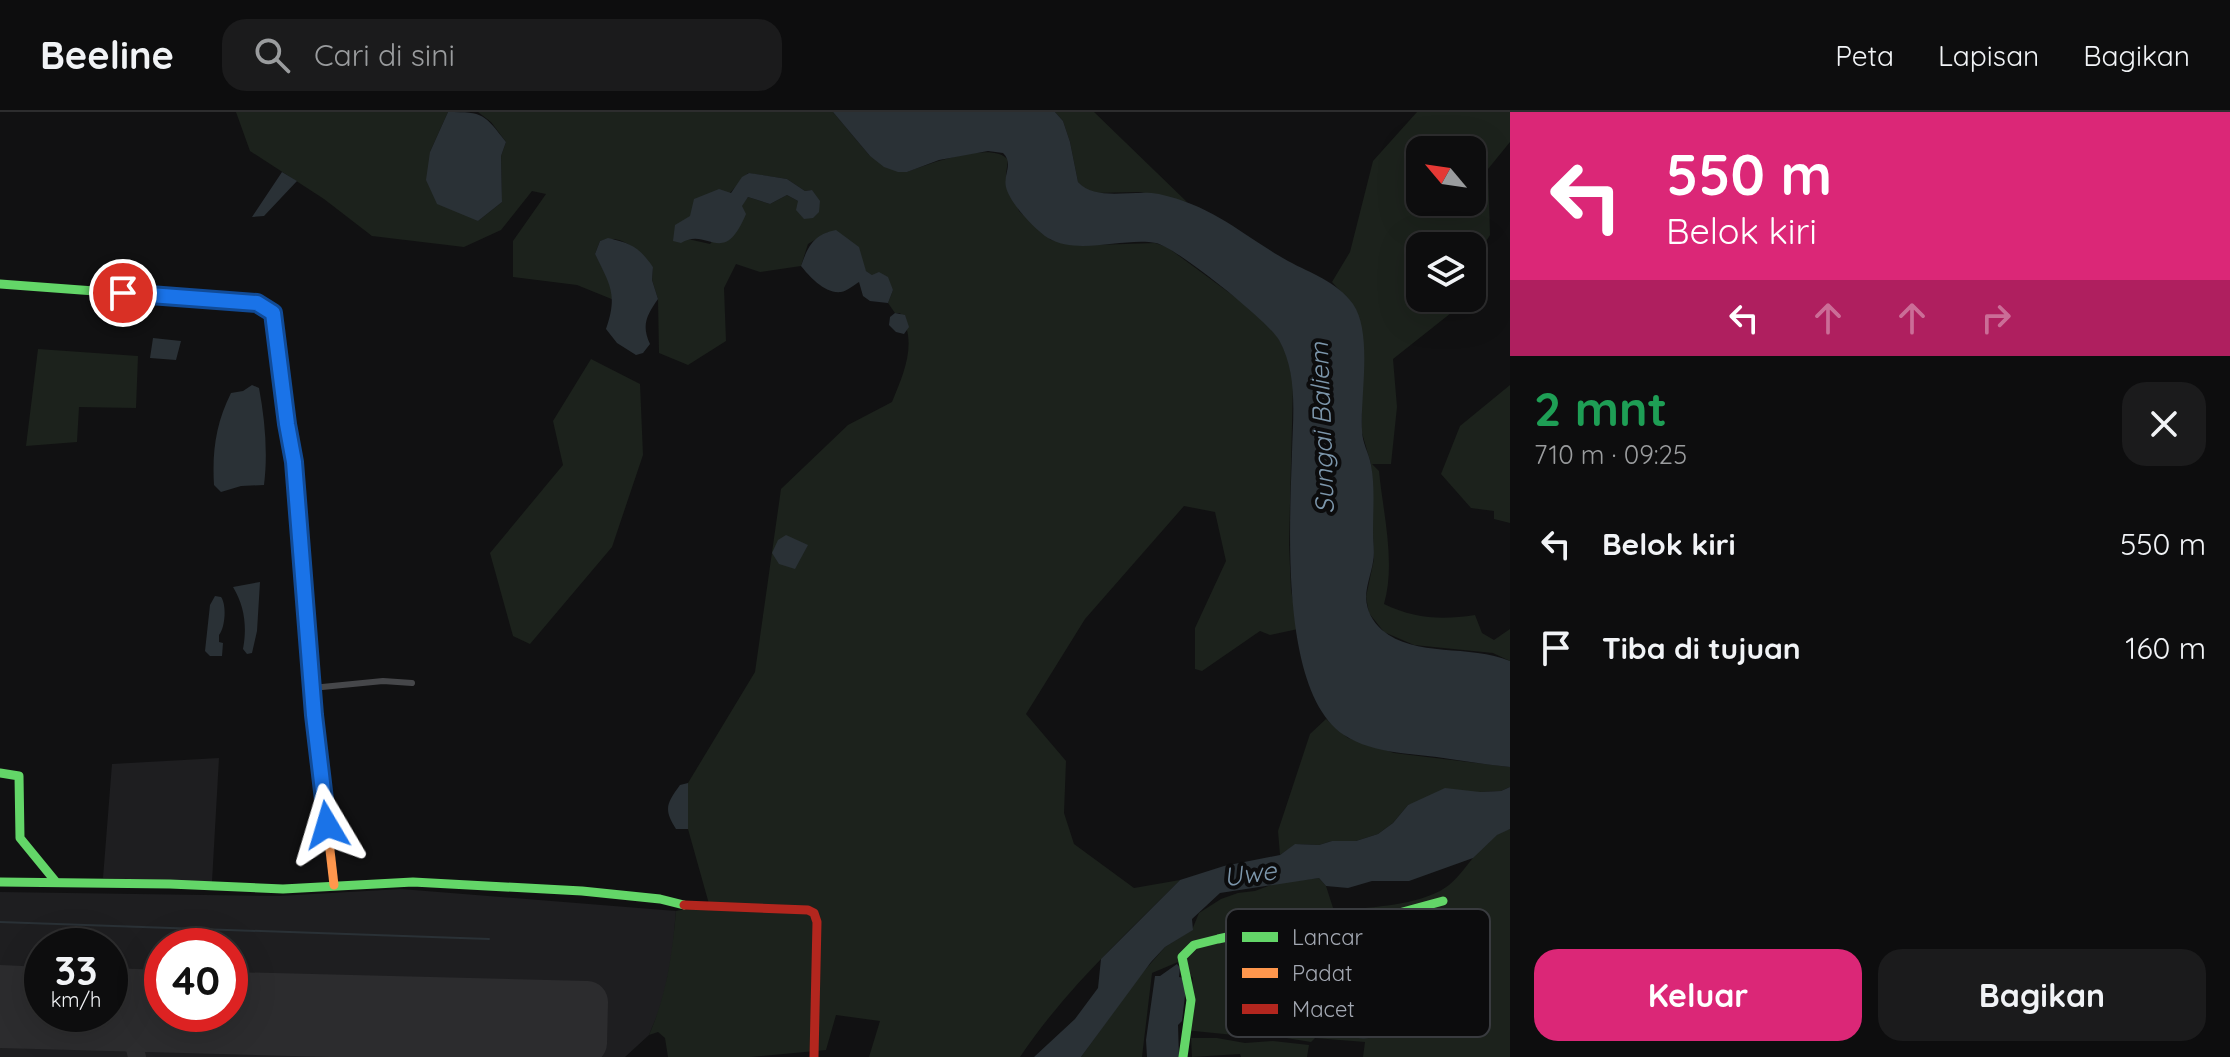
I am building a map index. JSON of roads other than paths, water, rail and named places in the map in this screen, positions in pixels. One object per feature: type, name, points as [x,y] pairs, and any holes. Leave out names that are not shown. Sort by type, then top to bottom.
[{"type":"street","points":[[0,284],[257,303],[271,311],[294,462],[312,688],[334,885]]},
{"type":"street","points":[[312,688],[383,681],[412,683]]},
{"type":"street","points":[[0,773],[19,776],[20,838],[56,882]]},
{"type":"street","points":[[0,882],[283,889],[413,882],[582,891],[660,899],[687,906],[808,910],[814,913],[817,922],[814,1057]]},
{"type":"street","points":[[1414,909],[1443,901]]},
{"type":"street","points":[[1183,1057],[1191,1001],[1189,979],[1182,969],[1182,957],[1194,945],[1226,938]]},
{"type":"water","points":[[448,112],[482,116],[506,142],[501,156],[502,202],[478,221],[437,204],[426,180],[430,152]]},
{"type":"water","name":"Sungai Baliem","points":[[833,112],[1055,112],[1063,121],[1070,142],[1078,182],[1086,188],[1105,193],[1159,194],[1196,206],[1339,289],[1353,304],[1363,331],[1362,435],[1371,465],[1373,490],[1374,555],[1366,598],[1369,611],[1382,630],[1395,639],[1426,648],[1478,653],[1510,661],[1510,767],[1369,746],[1344,735],[1323,713],[1308,682],[1298,645],[1293,604],[1290,561],[1292,381],[1279,340],[1258,317],[1201,270],[1156,243],[1073,246],[1048,238],[1023,215],[1008,193],[1005,182],[1008,161],[1003,153],[988,151],[898,172],[884,167],[870,156]]},
{"type":"water","points":[[282,172],[297,181],[264,216],[252,217]]},
{"type":"water","points":[[749,173],[787,179],[805,191],[812,190],[820,201],[819,212],[813,218],[804,219],[796,210],[798,201],[787,195],[770,204],[748,197],[742,206],[746,214],[730,239],[722,243],[699,239],[681,243],[673,241],[675,225],[690,216],[694,199],[719,189],[731,193],[742,177]]},
{"type":"water","points":[[836,230],[859,247],[866,271],[872,275],[879,272],[888,277],[893,290],[888,303],[870,301],[863,296],[859,282],[843,291],[829,290],[818,284],[801,266],[813,242],[822,234]]},
{"type":"water","points":[[608,238],[634,247],[653,267],[652,280],[658,299],[646,320],[650,344],[643,353],[636,355],[617,343],[606,329],[610,317],[611,290],[595,254],[600,241]]},
{"type":"water","points":[[895,313],[905,315],[909,327],[904,334],[896,332],[889,325],[890,317]]},
{"type":"water","points":[[153,338],[181,341],[176,360],[150,358]]},
{"type":"water","points":[[252,385],[259,388],[263,412],[266,449],[264,485],[241,486],[221,492],[214,485],[219,426],[231,393],[243,391]]},
{"type":"water","points":[[786,535],[808,545],[795,569],[779,564],[772,553],[778,540]]},
{"type":"water","points":[[260,582],[257,631],[252,653],[247,654],[243,649],[245,625],[242,610],[233,587]]},
{"type":"water","points":[[215,596],[221,597],[224,605],[224,622],[219,635],[219,642],[223,643],[222,656],[210,656],[205,651],[210,605]]},
{"type":"water","points":[[688,783],[688,829],[676,829],[668,806],[680,785]]},
{"type":"water","name":"Uwe","points":[[1510,787],[1510,829],[1497,835],[1473,858],[1409,881],[1372,881],[1348,888],[1326,886],[1319,878],[1220,893],[1192,919],[1193,930],[1165,947],[1151,962],[1081,1057],[1034,1057],[1075,1019],[1098,988],[1101,959],[1180,880],[1224,866],[1280,855],[1295,844],[1356,841],[1378,834],[1393,823],[1408,805],[1445,788],[1480,792],[1501,791]]},
{"type":"water","points":[[1177,964],[1179,977],[1187,979],[1182,1021],[1178,1025],[1179,1057],[1147,1057],[1146,1040],[1155,976]]},
{"type":"waterway","points":[[0,922],[489,939]]}]
